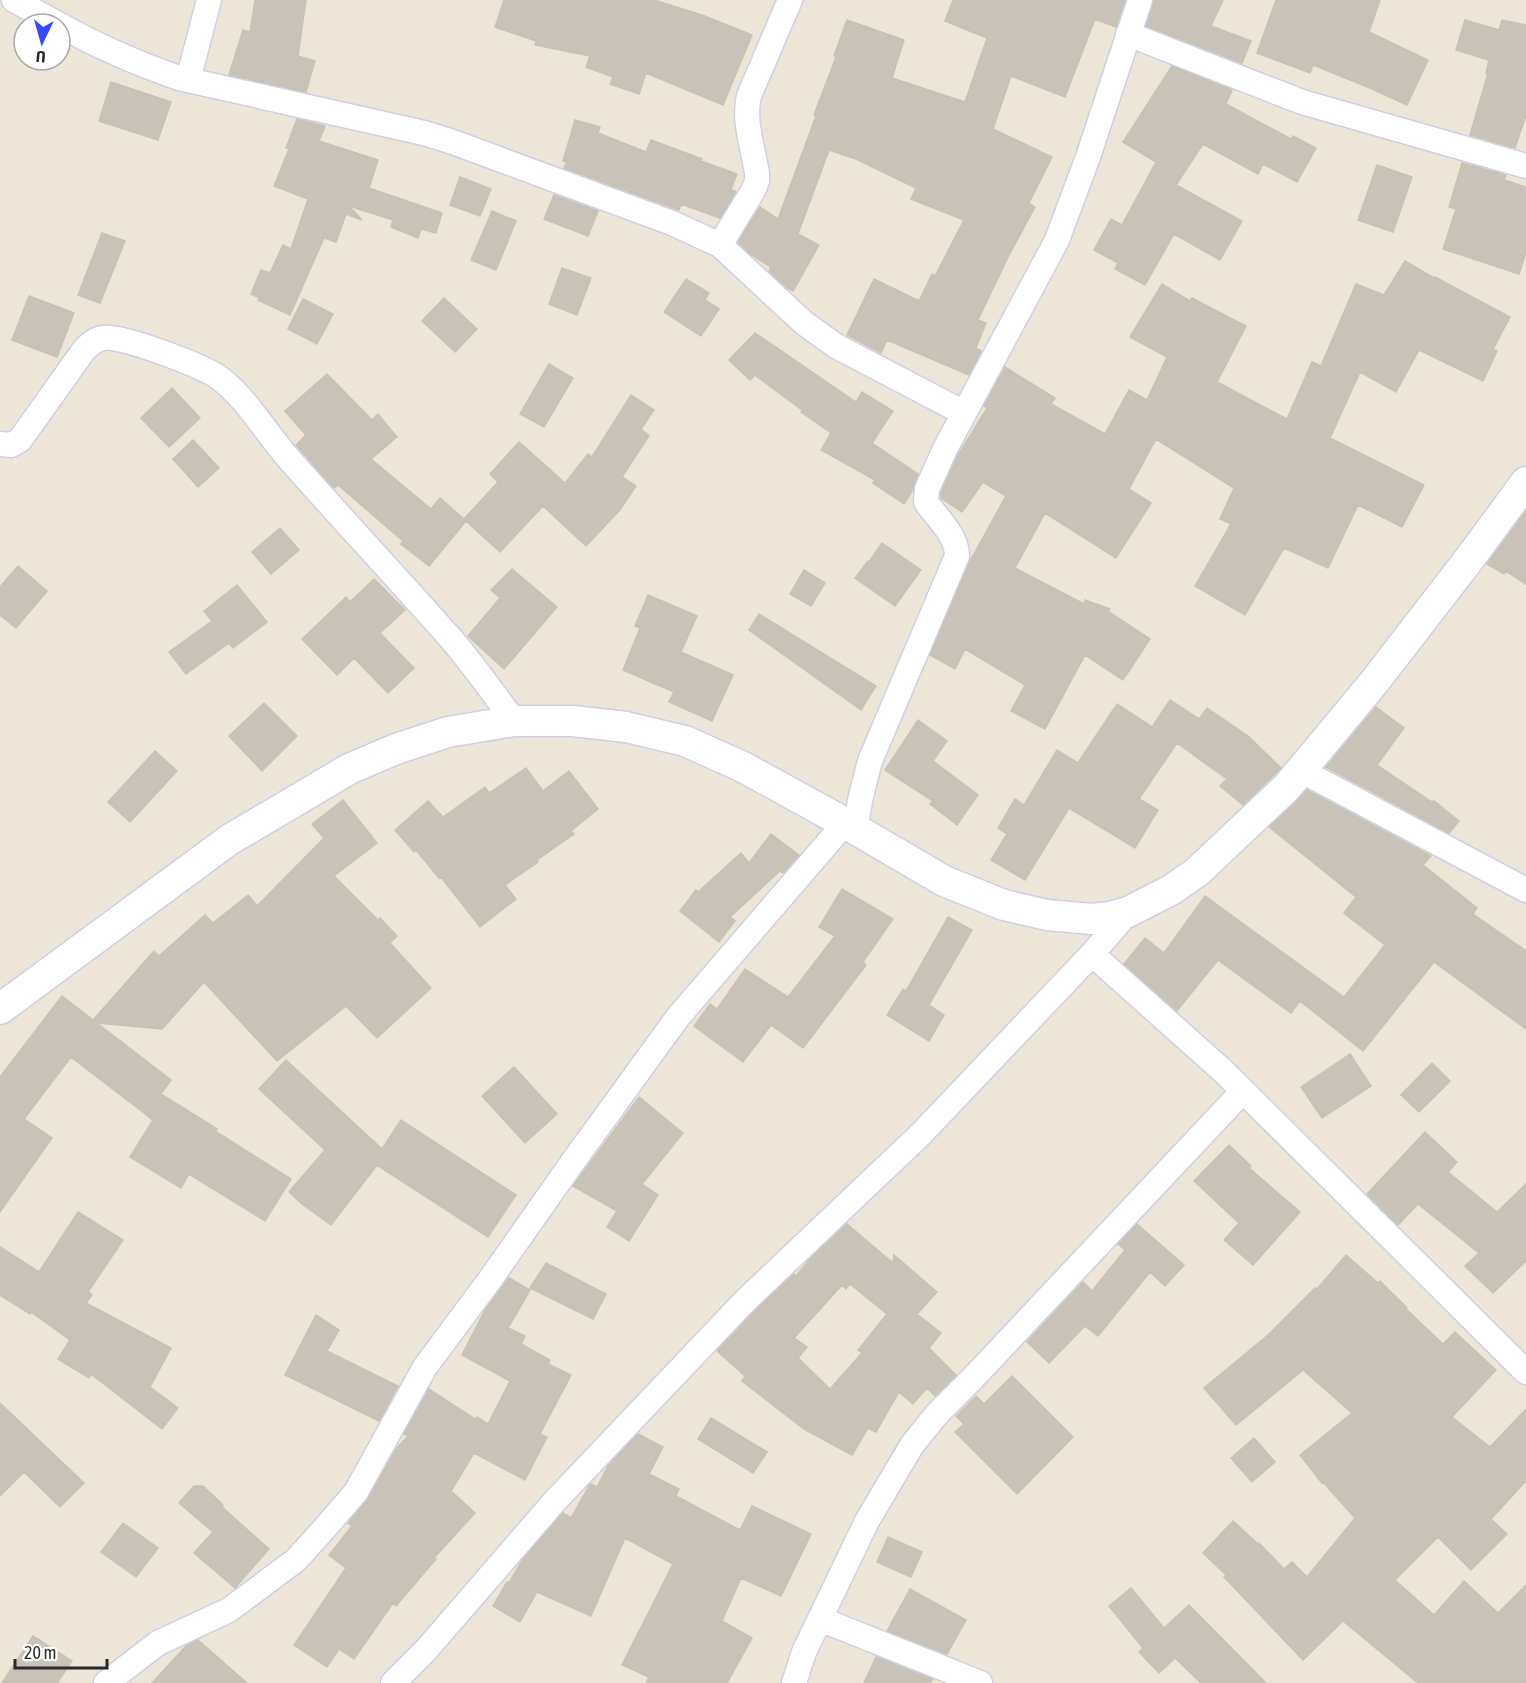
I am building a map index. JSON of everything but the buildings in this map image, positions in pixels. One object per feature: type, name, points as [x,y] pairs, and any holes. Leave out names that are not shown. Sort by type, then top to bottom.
[{"type":"street","points":[[14,0],[36,12]]},
{"type":"street","points":[[188,80],[209,0]]},
{"type":"street","points":[[720,245],[757,181],[746,106],[790,0]]},
{"type":"street","points":[[106,1683],[158,1643],[229,1610],[270,1581],[296,1560],[330,1522],[356,1491],[425,1367],[678,1017],[850,826],[870,761],[957,556],[954,539],[926,501],[927,489],[945,449],[1057,240],[1088,157],[1140,0]]},
{"type":"street","points":[[72,32],[157,70],[188,80],[424,133],[450,141],[672,223],[720,245],[820,336],[964,413]]},
{"type":"street","points":[[1128,34],[1302,102],[1526,166]]},
{"type":"street","points":[[0,444],[11,445],[20,440],[84,350],[93,342],[103,338],[131,341],[217,376],[233,390],[276,444],[454,643],[514,720]]},
{"type":"street","points":[[0,1009],[229,840],[349,769],[396,749],[448,732],[514,720],[573,721],[626,727],[685,741],[743,767],[944,881],[1004,905],[1047,915],[1092,919],[1128,912],[1171,890],[1197,872],[1287,787],[1376,681],[1526,482]]},
{"type":"street","points":[[1300,770],[1526,890]]},
{"type":"street","points":[[393,1683],[426,1650],[554,1502],[744,1302],[921,1134],[1092,954],[1128,912]]},
{"type":"street","points":[[1092,954],[1223,1071],[1526,1372]]},
{"type":"street","points":[[794,1683],[804,1652],[867,1521],[912,1445],[937,1414],[1243,1091]]},
{"type":"street","points":[[820,1619],[980,1683]]}]
